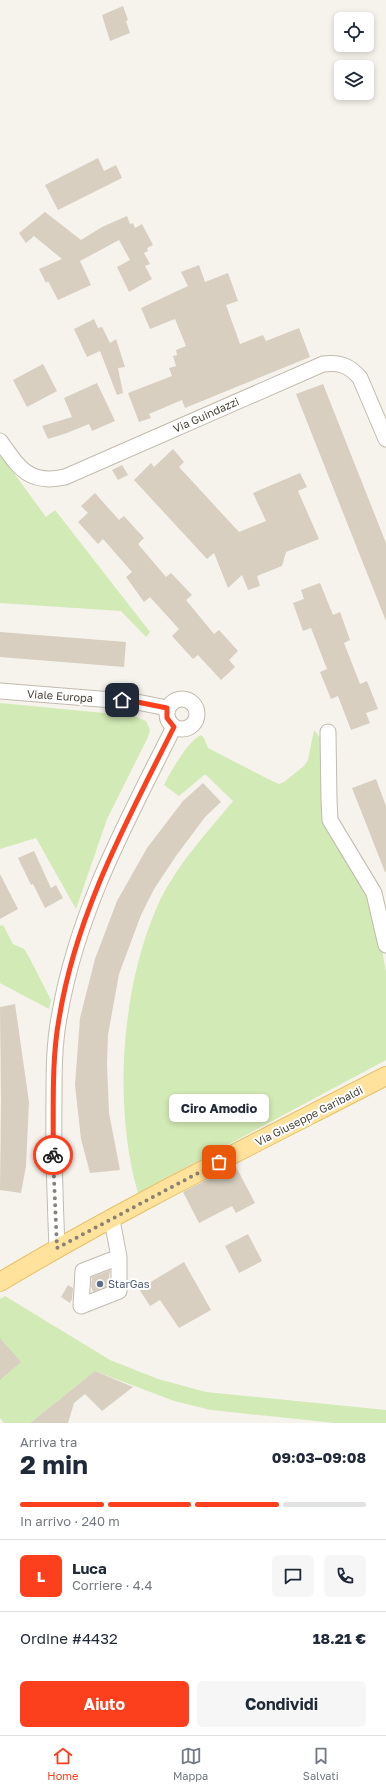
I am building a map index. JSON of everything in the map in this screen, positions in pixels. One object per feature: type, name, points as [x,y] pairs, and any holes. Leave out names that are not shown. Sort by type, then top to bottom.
[{"type":"main road","name":"Via Giuseppe Garibaldi","points":[[0,1282],[57,1248],[112,1220],[136,1205],[386,1076]]},
{"type":"street","name":"Via Guindazzi","points":[[0,440],[24,472],[37,479],[51,480],[65,477],[323,364],[333,363],[344,365],[353,370],[360,378],[386,439]]},
{"type":"street","name":"Viale Europa","points":[[0,692],[137,702],[167,708]]},
{"type":"street","points":[[175,699],[187,699],[196,707],[196,718],[190,727],[179,729],[174,727],[167,718],[167,708],[175,699]]},
{"type":"street","points":[[57,1248],[53,1164],[54,1056],[58,1020],[66,980],[84,920],[96,887],[112,850],[174,727]]},
{"type":"street","points":[[328,732],[330,820],[374,893],[386,945]]},
{"type":"street","points":[[112,1220],[119,1257]]},
{"type":"green space","points":[[0,454],[46,517],[55,510],[150,632],[146,637],[121,611],[0,603]]},
{"type":"green space","points":[[0,703],[135,716],[146,721],[150,730],[148,737],[107,819],[76,909],[36,838],[0,849]]},
{"type":"green space","points":[[314,730],[321,739],[324,807],[373,902],[386,972],[386,1060],[138,1193],[130,1159],[125,1124],[124,1086],[125,1048],[135,974],[145,939],[164,893],[181,865],[233,801],[206,775],[204,775],[179,796],[164,785],[185,750],[201,735],[204,738],[208,748],[279,784],[284,782],[304,766],[308,760]]},
{"type":"green space","points":[[3,925],[13,944],[24,949],[29,957],[51,1000],[49,1009],[0,983],[0,926]]},
{"type":"green space","points":[[5,1296],[110,1360],[158,1379],[206,1392],[386,1410],[386,1423],[335,1423],[211,1410],[174,1401],[95,1371],[30,1423],[4,1423],[0,1418],[0,1299]]},
{"type":"building","points":[[123,6],[128,20],[126,21],[130,33],[110,41],[102,15]]},
{"type":"building","points":[[98,158],[104,171],[116,165],[122,178],[58,210],[45,185]]},
{"type":"building","points":[[45,212],[81,240],[102,227],[127,216],[130,224],[133,223],[135,228],[142,224],[153,245],[147,248],[148,251],[144,253],[150,264],[145,266],[152,279],[129,292],[117,267],[130,260],[119,240],[80,261],[91,285],[58,300],[48,281],[46,283],[39,269],[62,259],[34,236],[26,243],[19,233]]},
{"type":"building","points":[[199,265],[205,282],[228,273],[238,301],[226,305],[240,344],[263,335],[266,341],[299,328],[310,357],[185,408],[182,400],[149,414],[151,418],[139,422],[128,393],[172,376],[169,368],[176,366],[173,356],[177,355],[176,350],[186,346],[175,319],[150,329],[141,308],[188,286],[181,272]]},
{"type":"building","points":[[94,319],[98,328],[102,327],[110,343],[116,339],[125,367],[118,368],[123,393],[117,395],[100,351],[87,357],[74,329]]},
{"type":"building","points":[[43,364],[57,391],[27,407],[13,380]]},
{"type":"building","points":[[97,383],[115,421],[92,431],[89,424],[48,439],[42,426],[72,417],[64,398]]},
{"type":"building","points":[[323,384],[386,543],[386,621],[296,394]]},
{"type":"building","points":[[173,449],[184,462],[179,467],[239,532],[266,521],[253,493],[300,473],[307,487],[298,491],[319,539],[286,552],[282,566],[257,576],[260,586],[248,590],[242,575],[228,588],[214,553],[207,559],[134,480],[151,463],[154,467]]},
{"type":"building","points":[[122,465],[128,475],[118,480],[112,470]]},
{"type":"building","points":[[95,493],[119,520],[124,516],[144,538],[138,544],[166,577],[171,573],[192,595],[186,600],[214,634],[219,630],[238,651],[229,660],[235,667],[221,680],[198,655],[193,659],[172,636],[179,629],[150,597],[144,602],[126,577],[132,572],[103,539],[98,544],[78,522],[88,513],[81,506]]},
{"type":"building","points":[[320,583],[333,615],[340,612],[350,640],[344,643],[360,684],[367,681],[378,709],[366,713],[370,723],[351,730],[338,696],[331,699],[320,672],[327,669],[311,628],[303,631],[293,603],[304,599],[301,590]]},
{"type":"building","points":[[0,632],[126,642],[124,667],[0,657]]},
{"type":"building","points":[[376,779],[386,806],[386,872],[352,788]]},
{"type":"building","points":[[203,783],[221,802],[205,817],[154,889],[141,915],[119,974],[108,1035],[107,1064],[109,1113],[120,1170],[90,1173],[81,1139],[75,1085],[80,1018],[95,959],[117,901],[147,848],[183,801]]},
{"type":"building","points":[[34,851],[51,888],[56,885],[63,898],[45,908],[33,884],[31,885],[18,858]]},
{"type":"building","points":[[0,874],[18,909],[0,919]]},
{"type":"building","points":[[15,1004],[29,1102],[26,1166],[21,1193],[0,1190],[0,1007]]},
{"type":"building","points":[[235,1165],[255,1203],[236,1213],[232,1206],[199,1223],[183,1192]]},
{"type":"building","points":[[248,1234],[262,1261],[239,1273],[225,1246]]},
{"type":"building","points":[[184,1262],[211,1310],[179,1328],[160,1300],[150,1306],[139,1289]]},
{"type":"building","points":[[110,1270],[108,1286],[93,1292],[91,1286],[92,1277]]},
{"type":"building","points":[[68,1285],[73,1288],[70,1303],[61,1297]]},
{"type":"building","points":[[0,1338],[21,1362],[0,1380]]},
{"type":"building","points":[[95,1371],[133,1387],[102,1411],[85,1394],[74,1403],[68,1423],[30,1423]]},
{"type":"way so far","points":[[53,1155],[57,1248],[219,1162]]},
{"type":"place","name":"Ciro Amodio","points":[[219,1162]]},
{"type":"place","name":"StarGas","points":[[100,1284]]},
{"type":"route","points":[[53,1155],[54,1056],[58,1020],[74,950],[96,887],[112,850],[174,727],[167,718],[167,708],[122,700]]}]
